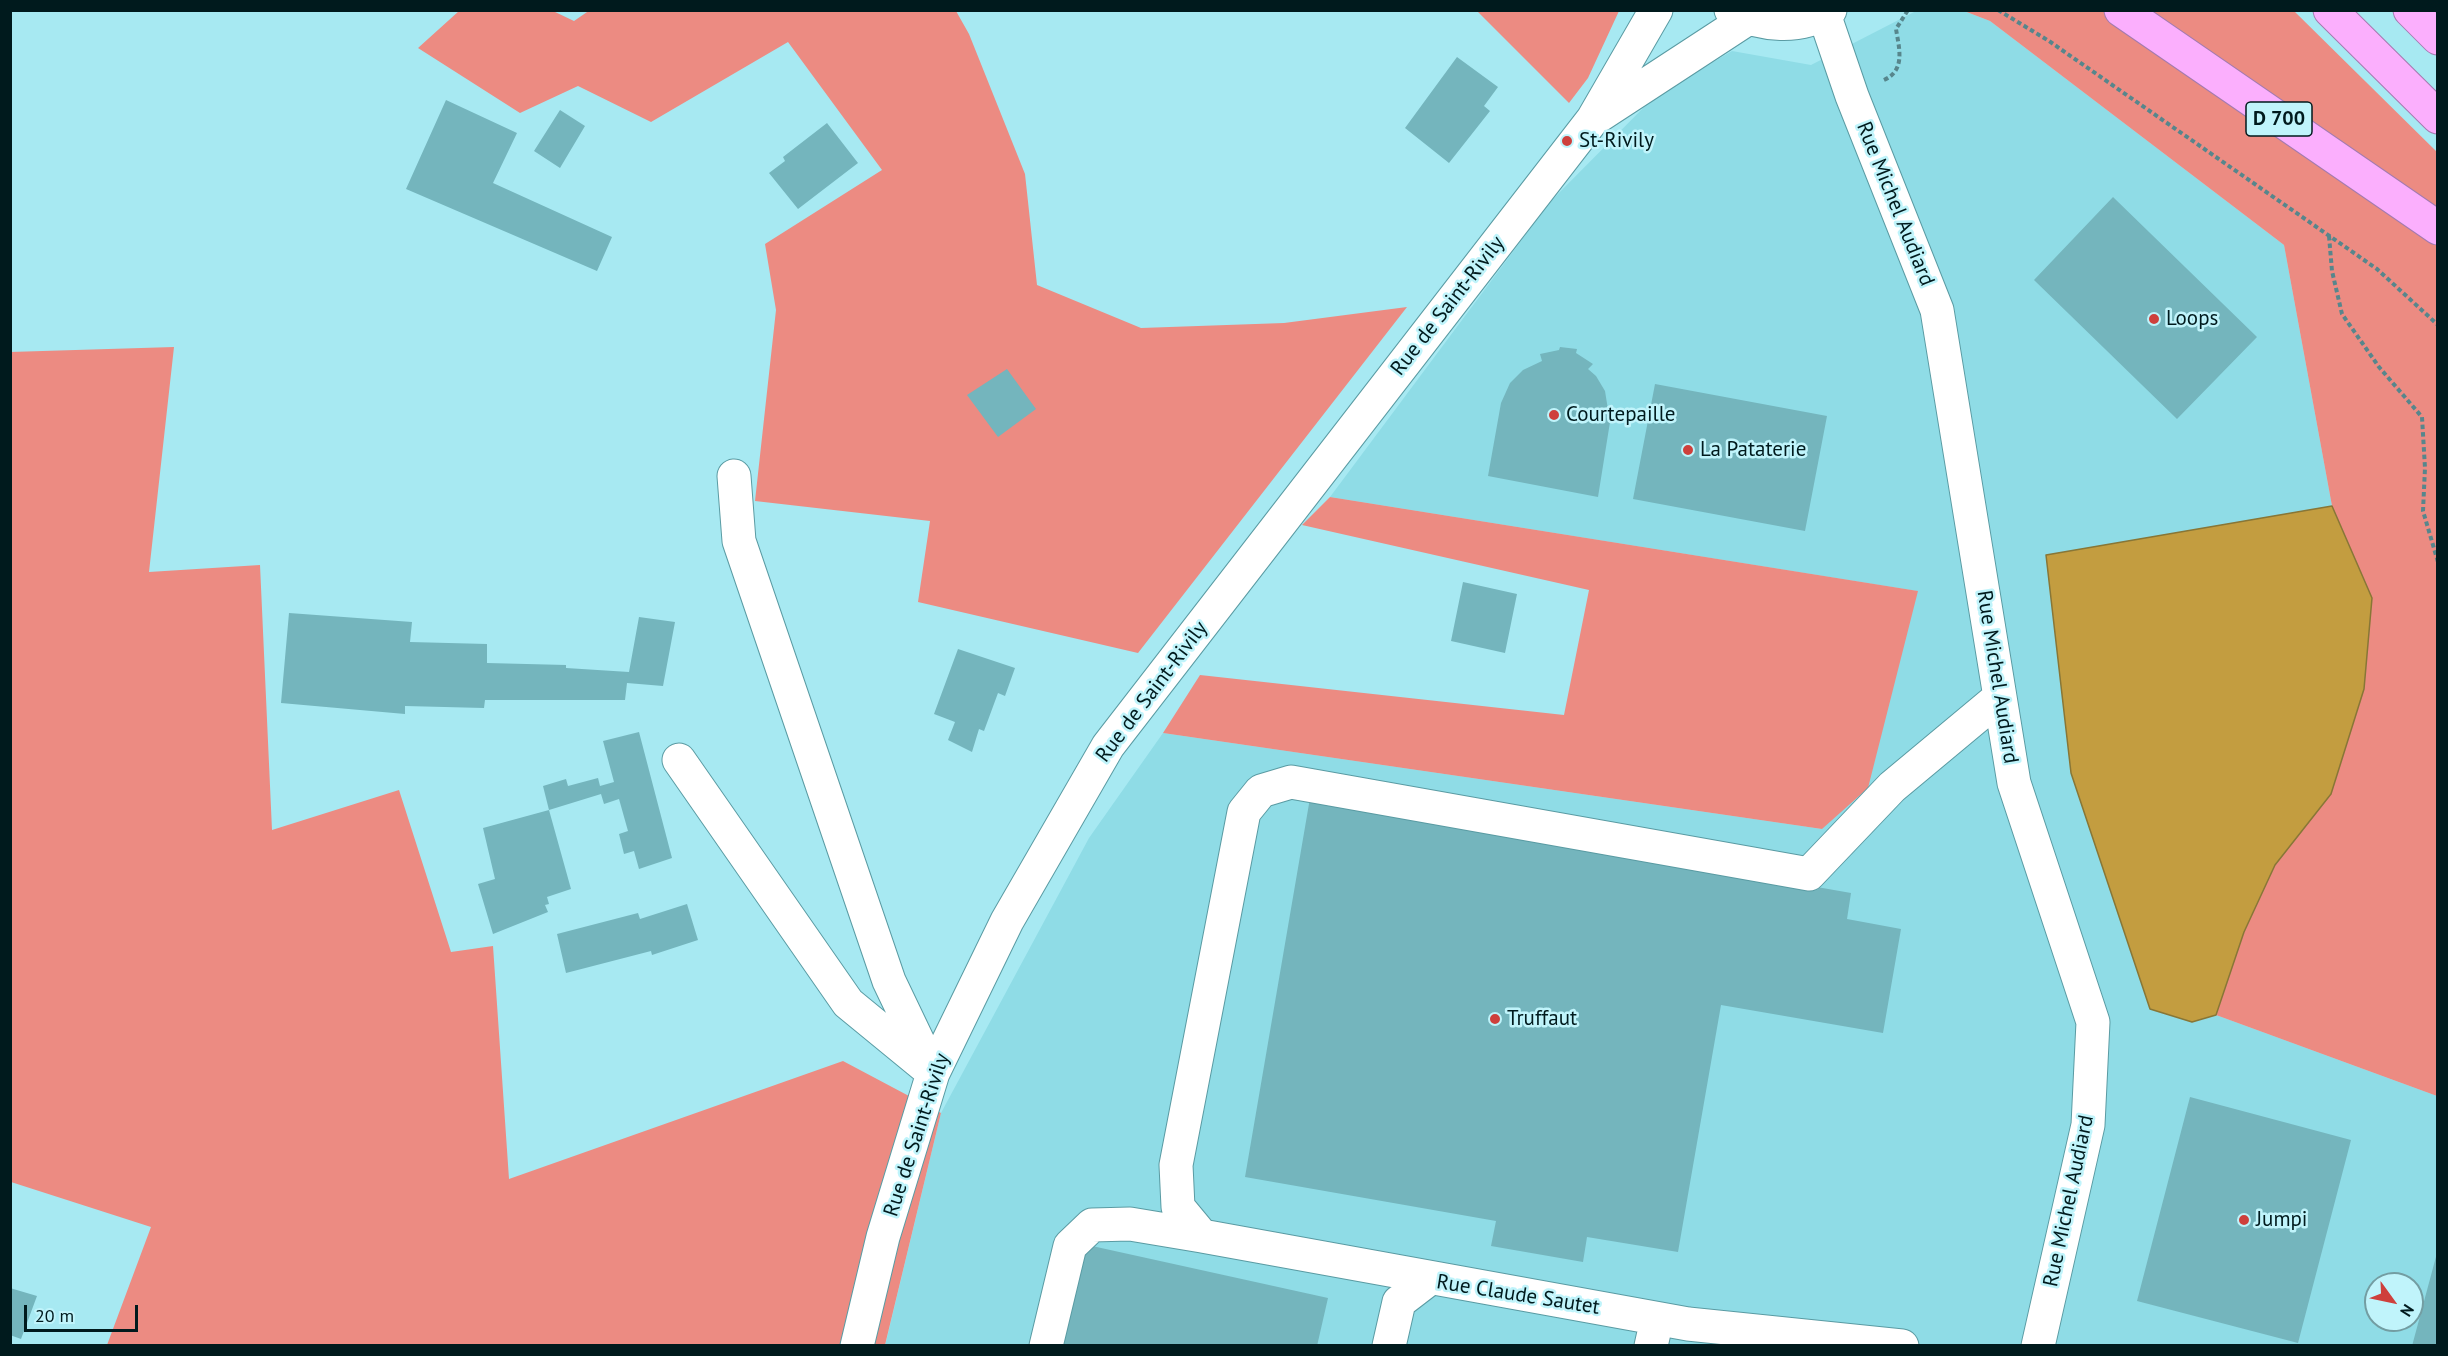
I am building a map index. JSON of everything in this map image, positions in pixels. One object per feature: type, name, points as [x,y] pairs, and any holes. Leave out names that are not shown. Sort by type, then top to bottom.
[{"type":"highway","name":"D 700","points":[[2121,10],[2438,228]]},
{"type":"highway","points":[[2330,10],[2438,117]]},
{"type":"highway","points":[[2410,10],[2438,38]]},
{"type":"street","name":"Rue de Saint-Rivily","points":[[857,1346],[883,1237],[933,1073],[1007,921],[1108,746],[1593,119],[1656,10]]},
{"type":"street","name":"Rue Michel Audiard","points":[[1827,12],[1852,96],[1937,310],[2014,783],[2093,1022],[2088,1125],[2038,1346]]},
{"type":"street","points":[[1739,15],[1772,24],[1799,23],[1827,12]]},
{"type":"street","name":"Rue de Saint-Rivily","points":[[1593,119],[1739,15]]},
{"type":"street","points":[[734,476],[739,541],[889,981],[933,1073]]},
{"type":"street","points":[[1202,1236],[1178,1208],[1176,1165],[1244,812],[1261,791],[1291,782],[1809,874],[1892,787],[2000,697]]},
{"type":"street","points":[[679,760],[848,1003],[933,1073]]},
{"type":"street","points":[[1047,1346],[1070,1245],[1092,1225],[1131,1224],[1429,1279]]},
{"type":"street","name":"Rue Claude Sautet","points":[[1389,1346],[1399,1302],[1429,1279],[1665,1330]]},
{"type":"street","points":[[1665,1330],[1740,1346]]},
{"type":"street","points":[[1665,1330],[1902,1346]]},
{"type":"path","points":[[1852,96],[1892,76],[1900,62],[1896,29],[1908,10]]},
{"type":"path","points":[[1998,10],[2049,41],[2377,268],[2438,325]]},
{"type":"path","points":[[2329,235],[2332,271],[2342,314],[2379,367],[2422,417],[2425,468],[2422,511],[2438,562]]},
{"type":"shaded area","points":[[590,10],[956,11],[969,34],[1025,174],[1037,285],[1141,328],[1284,323],[1407,307],[1138,653],[918,602],[930,521],[755,501],[776,310],[765,244],[882,170],[788,42],[651,122],[578,86],[520,113],[418,48],[459,11],[553,11],[574,21]]},
{"type":"shaded area","points":[[1477,11],[1619,11],[1588,78],[1569,103]]},
{"type":"shaded area","points":[[1916,11],[1964,11],[1990,21],[2284,245],[2332,506],[2046,555],[2071,773],[2150,1009],[2192,1022],[2216,1015],[2437,1096],[2437,1345],[885,1346],[941,1113],[1089,838],[1163,733],[1822,829],[1917,591],[1330,497],[1550,202],[1655,96],[1732,51],[1811,65]]},
{"type":"shaded area","points":[[1964,11],[2294,11],[2437,152],[2437,1096],[2216,1015],[2244,932],[2275,865],[2331,794],[2364,689],[2372,598],[2332,506],[2284,245],[1990,21]]},
{"type":"shaded area","points":[[174,347],[149,572],[260,565],[272,830],[399,790],[451,952],[493,946],[509,1179],[843,1061],[941,1113],[885,1345],[107,1345],[151,1227],[11,1182],[10,352]]},
{"type":"shaded area","points":[[1330,497],[1918,591],[1868,788],[1822,829],[1163,733],[1200,675],[1564,715],[1589,590],[1302,525]]},
{"type":"shaded area","points":[[2332,506],[2372,598],[2364,689],[2331,794],[2275,865],[2244,932],[2216,1015],[2192,1022],[2150,1009],[2071,773],[2046,555]]},
{"type":"building","points":[[1457,57],[1498,87],[1484,106],[1490,111],[1449,163],[1405,128]]},
{"type":"building","points":[[446,100],[517,133],[493,183],[612,237],[597,271],[406,189]]},
{"type":"building","points":[[560,110],[585,126],[560,168],[534,151]]},
{"type":"building","points":[[827,123],[858,163],[798,209],[769,173],[785,161],[783,157]]},
{"type":"building","points":[[2113,197],[2257,337],[2177,419],[2034,280]]},
{"type":"building","name":"Courtepaille","points":[[1560,347],[1577,349],[1576,353],[1593,364],[1588,369],[1596,376],[1605,391],[1610,422],[1598,497],[1488,476],[1501,403],[1510,383],[1523,370],[1542,361],[1540,354],[1559,350]]},
{"type":"building","points":[[1007,369],[1036,409],[998,437],[967,395]]},
{"type":"building","points":[[1655,384],[1827,416],[1805,531],[1633,499]]},
{"type":"building","points":[[1463,582],[1517,594],[1505,653],[1451,641]]},
{"type":"building","points":[[289,613],[412,622],[410,642],[487,644],[487,663],[566,665],[566,668],[629,672],[639,617],[675,622],[663,686],[627,683],[625,700],[485,700],[484,708],[405,706],[405,714],[281,703]]},
{"type":"building","points":[[958,649],[1015,668],[1005,696],[998,693],[984,731],[979,729],[972,752],[948,740],[955,722],[934,714]]},
{"type":"building","points":[[639,732],[672,858],[639,869],[634,851],[624,854],[619,834],[628,831],[619,799],[604,804],[601,794],[549,810],[543,786],[566,779],[568,786],[598,778],[600,786],[614,782],[603,741]]},
{"type":"building","name":"Truffaut","points":[[1310,798],[1851,893],[1847,919],[1901,929],[1883,1033],[1721,1005],[1678,1252],[1587,1237],[1583,1262],[1491,1246],[1496,1221],[1245,1177]]},
{"type":"building","points":[[549,810],[571,889],[547,897],[549,904],[545,905],[548,912],[493,934],[478,884],[495,879],[483,828]]},
{"type":"building","points":[[687,904],[698,940],[652,955],[651,951],[566,973],[557,934],[638,913],[640,919]]},
{"type":"building","name":"Jumpi","points":[[2190,1097],[2351,1140],[2298,1343],[2137,1301]]},
{"type":"building","points":[[1083,1244],[1328,1298],[1317,1346],[1060,1346]]},
{"type":"building","points":[[2437,1253],[2438,1346],[2412,1346],[2416,1332],[2424,1332],[2424,1301]]},
{"type":"building","points":[[10,1288],[37,1296],[21,1339],[10,1335]]},
{"type":"place","name":"St-Rivily","points":[[1567,141]]},
{"type":"place","name":"Loops","points":[[2154,319]]},
{"type":"place","name":"Courtepaille","points":[[1554,415]]},
{"type":"place","name":"La Pataterie","points":[[1688,450]]},
{"type":"place","name":"Truffaut","points":[[1495,1019]]},
{"type":"place","name":"Jumpi","points":[[2244,1220]]}]
